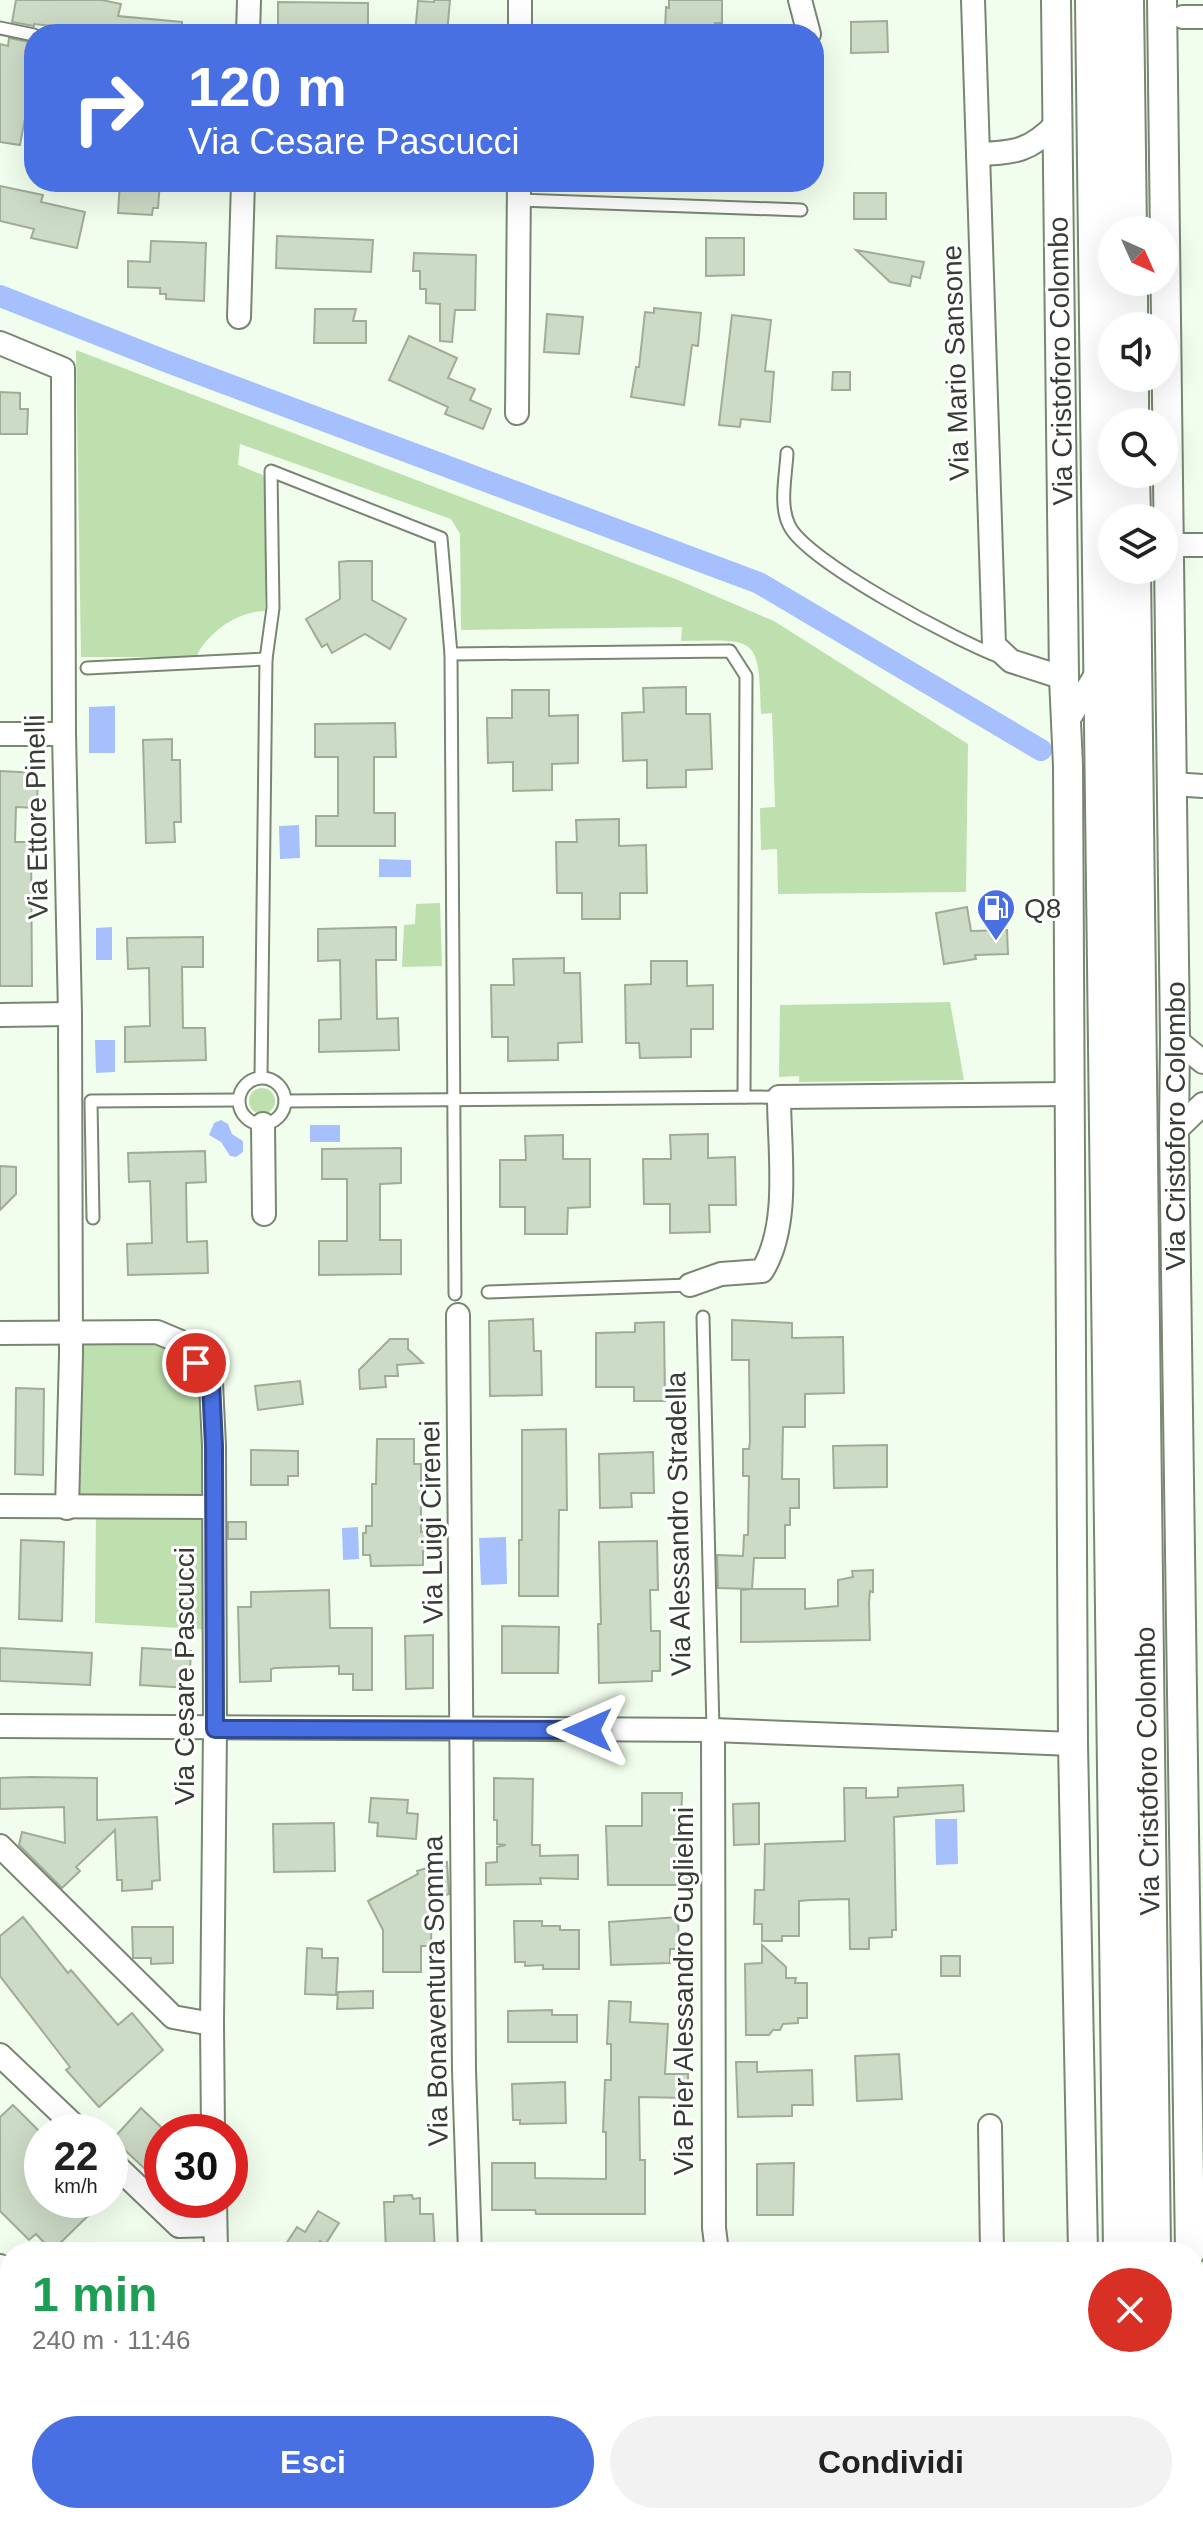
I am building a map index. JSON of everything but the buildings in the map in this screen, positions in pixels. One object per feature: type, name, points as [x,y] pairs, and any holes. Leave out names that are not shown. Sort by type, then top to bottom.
[{"type":"main road","name":"Via Cristoforo Colombo","points":[[1094,0],[1122,2242]]},
{"type":"main road","points":[[1125,0],[1128,216]]},
{"type":"main road","name":"Via Cristoforo Colombo","points":[[1132,584],[1152,2242]]},
{"type":"street","points":[[248,24],[249,0]]},
{"type":"street","points":[[520,0],[520,24]]},
{"type":"street","points":[[800,0],[806,24]]},
{"type":"street","name":"Via Mario Sansone","points":[[973,0],[994,645],[1011,661]]},
{"type":"street","name":"Via Cristoforo Colombo","points":[[1056,0],[1067,722],[1073,1744],[1083,2242]]},
{"type":"street","name":"Via Cristoforo Colombo","points":[[1169,504],[1183,11]]},
{"type":"street","points":[[978,154],[1015,153],[1047,134],[1057,123]]},
{"type":"street","points":[[239,317],[243,192]]},
{"type":"street","points":[[517,413],[519,192]]},
{"type":"street","name":"Via Ettore Pinelli","points":[[0,343],[63,369],[64,734],[70,1014],[71,1333],[67,1508]]},
{"type":"street","points":[[1178,545],[1203,545]]},
{"type":"street","name":"Via Cristoforo Colombo","points":[[1169,584],[1174,1132],[1194,1931],[1190,2242]]},
{"type":"street","points":[[1011,661],[1064,678]]},
{"type":"street","points":[[1067,722],[1102,664]]},
{"type":"street","points":[[0,734],[64,734]]},
{"type":"street","points":[[1172,784],[1203,786]]},
{"type":"street","points":[[0,1015],[70,1014]]},
{"type":"street","points":[[1175,1039],[1203,1062]]},
{"type":"street","points":[[690,1285],[721,1274],[762,1271],[773,1252],[780,1215],[779,1097],[1070,1094]]},
{"type":"street","points":[[1174,1132],[1203,1104]]},
{"type":"street","points":[[263,1124],[264,1214]]},
{"type":"street","name":"Via Luigi Cirenei","points":[[457,1304],[463,1729]]},
{"type":"street","name":"Via Cesare Pascucci","points":[[0,1333],[157,1332],[181,1342],[211,1383],[215,1729],[213,2114]]},
{"type":"street","points":[[0,1506],[214,1507]]},
{"type":"street","points":[[0,1726],[713,1730],[1073,1744]]},
{"type":"street","name":"Via Bonaventura Somma","points":[[463,1729],[464,2054],[470,2242]]},
{"type":"street","name":"Via Pier Alessandro Guglielmi","points":[[713,1730],[716,2242]]},
{"type":"street","points":[[0,1846],[173,2017],[212,2024]]},
{"type":"street","points":[[0,2055],[62,2114]]},
{"type":"street","points":[[990,2126],[992,2242]]},
{"type":"street","points":[[128,2177],[179,2226],[215,2225]]},
{"type":"street","points":[[215,2218],[216,2242]]},
{"type":"lane","points":[[0,28],[24,33]]},
{"type":"lane","points":[[534,192],[801,210]]},
{"type":"lane","points":[[787,453],[784,512],[789,527],[801,542],[824,560],[942,632],[1011,661]]},
{"type":"lane","points":[[261,1077],[266,659],[273,608],[271,471],[441,538],[451,654],[457,1304]]},
{"type":"lane","points":[[451,654],[730,651],[746,676],[744,1097]]},
{"type":"lane","points":[[87,668],[266,659]]},
{"type":"lane","points":[[261,1077],[271,1079],[281,1087],[285,1101],[277,1119],[263,1124],[247,1119],[238,1100],[245,1085],[261,1077]]},
{"type":"lane","points":[[285,1101],[779,1097]]},
{"type":"lane","points":[[93,1218],[91,1101],[238,1100]]},
{"type":"lane","points":[[488,1292],[690,1285]]},
{"type":"lane","name":"Via Alessandro Stradella","points":[[703,1317],[713,1730]]},
{"type":"green space","points":[[76,350],[678,580],[774,621],[968,744],[966,892],[778,894],[777,849],[761,850],[760,808],[775,807],[772,713],[761,714],[758,669],[749,648],[725,641],[681,641],[682,627],[461,630],[460,534],[451,519],[240,444],[238,465],[263,475],[265,481],[265,611],[234,619],[216,631],[196,657],[81,657]]},
{"type":"green space","points":[[440,903],[442,966],[402,967],[404,925],[415,924],[416,904]]},
{"type":"green space","points":[[950,1002],[964,1080],[799,1082],[799,1076],[779,1077],[780,1005]]},
{"type":"green space","points":[[262,1088],[271,1092],[275,1101],[271,1110],[262,1114],[253,1110],[249,1101],[253,1092]]},
{"type":"green space","points":[[157,1332],[211,1383],[214,1630],[95,1623],[96,1508],[67,1508],[71,1333]]},
{"type":"water","points":[[115,706],[115,753],[89,753],[89,707]]},
{"type":"water","points":[[299,825],[300,858],[280,859],[279,826]]},
{"type":"water","points":[[379,859],[411,860],[411,877],[379,877]]},
{"type":"water","points":[[112,927],[112,960],[96,960],[96,928]]},
{"type":"water","points":[[95,1040],[115,1040],[115,1072],[96,1073]]},
{"type":"water","points":[[221,1120],[228,1124],[232,1134],[243,1141],[243,1152],[236,1157],[230,1156],[221,1142],[209,1135],[214,1123]]},
{"type":"water","points":[[310,1125],[340,1125],[340,1142],[310,1142]]},
{"type":"water","points":[[358,1527],[359,1559],[343,1560],[342,1528]]},
{"type":"water","points":[[506,1537],[507,1584],[481,1585],[479,1538]]},
{"type":"water","points":[[935,1819],[957,1819],[958,1864],[936,1865]]},
{"type":"waterway","points":[[0,296],[759,583],[1041,750]]},
{"type":"place","name":"Q8","points":[[996,942]]},
{"type":"route","points":[[196,1363],[211,1383],[215,1729],[588,1730]]}]
